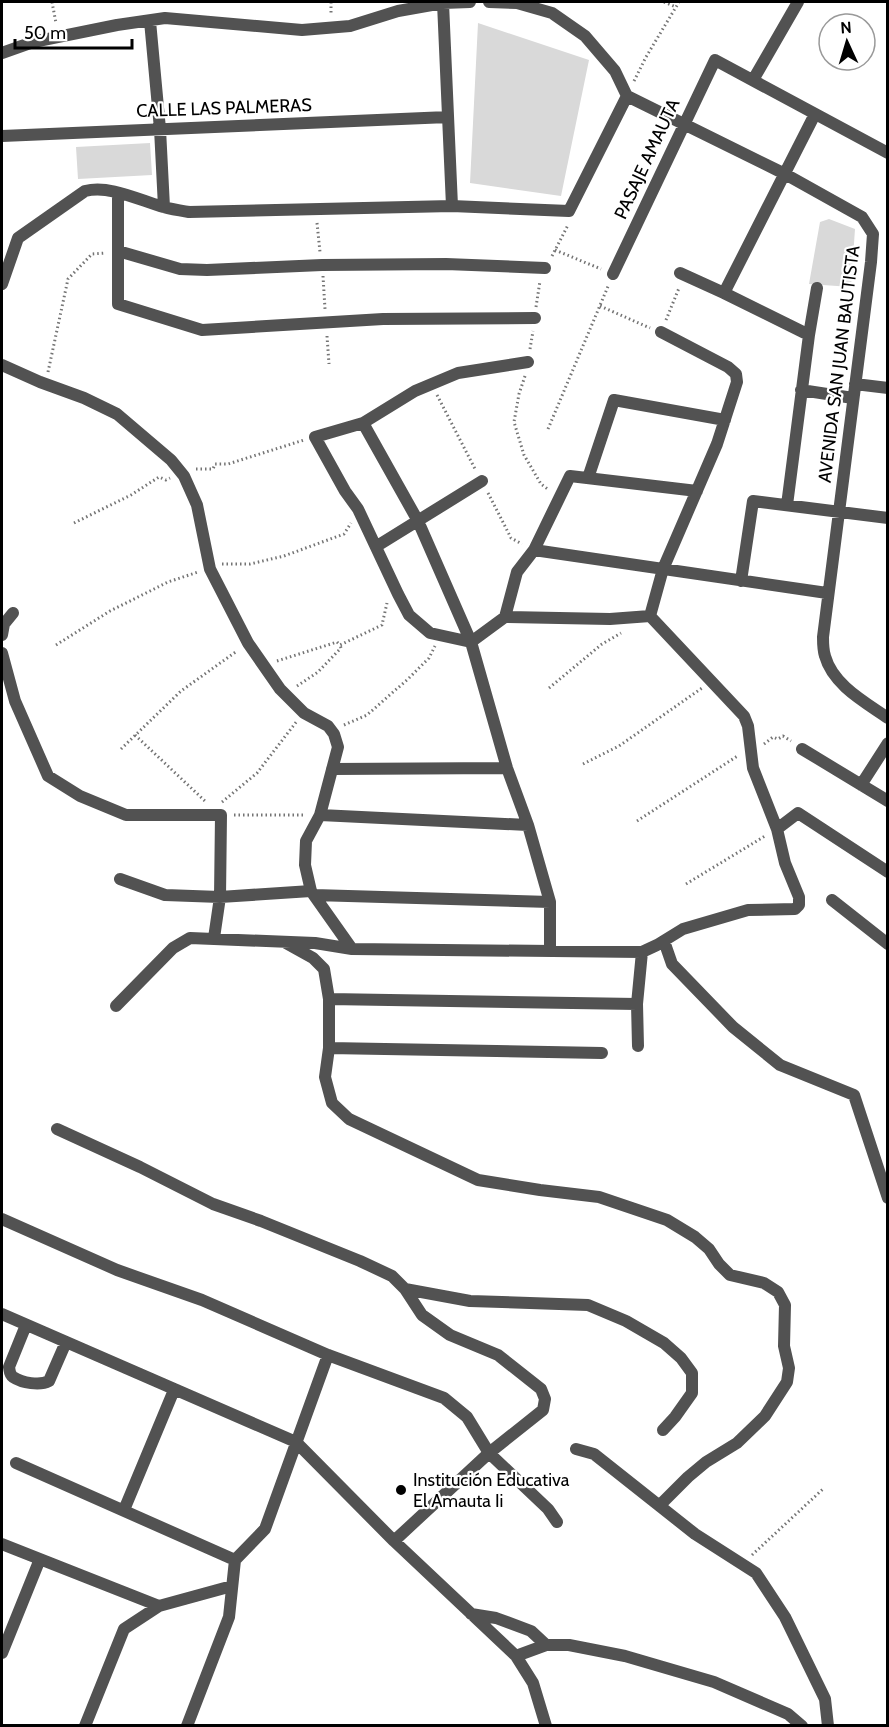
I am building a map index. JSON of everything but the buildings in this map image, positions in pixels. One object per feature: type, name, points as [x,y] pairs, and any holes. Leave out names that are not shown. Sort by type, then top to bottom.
[{"type":"street","points":[[2,53],[33,42],[165,18],[302,30],[350,26],[398,11],[442,3],[470,2]]},
{"type":"street","points":[[2,284],[5,263],[18,238],[85,191],[95,189],[189,212],[452,206],[569,212],[627,96],[615,71],[585,36],[552,13],[517,3],[489,2]]},
{"type":"street","points":[[798,2],[753,80],[888,153]]},
{"type":"street","points":[[442,3],[452,206]]},
{"type":"street","points":[[150,21],[160,129],[164,207]]},
{"type":"street","name":"PASAJE AMAUTA","points":[[613,274],[715,60],[753,80]]},
{"type":"street","name":"AVENIDA SAN JUAN BAUTISTA","points":[[627,96],[785,174],[862,217],[873,234],[823,637],[825,657],[835,675],[852,693],[888,718]]},
{"type":"street","points":[[724,292],[815,114]]},
{"type":"street","name":"CALLE LAS PALMERAS","points":[[2,136],[448,117]]},
{"type":"street","points":[[118,193],[118,304],[202,330],[383,319],[535,318]]},
{"type":"street","points":[[118,251],[180,269],[446,264],[545,268]]},
{"type":"street","points":[[682,274],[724,292],[809,335]]},
{"type":"street","points":[[787,505],[801,390],[817,288]]},
{"type":"street","points":[[650,616],[663,569],[717,444],[737,382],[736,374],[728,367],[662,332]]},
{"type":"street","points":[[528,362],[458,373],[415,391],[363,423],[315,437],[345,492],[358,509],[409,615],[430,633],[471,642],[505,617],[610,619],[650,616]]},
{"type":"street","points":[[2,365],[117,414],[171,459],[182,474],[197,505],[210,569],[248,643],[285,694],[304,713],[328,726],[334,734],[338,747],[320,815],[306,841],[305,866],[313,893],[352,950]]},
{"type":"street","points":[[855,384],[888,388]]},
{"type":"street","points":[[801,390],[853,398]]},
{"type":"street","points":[[588,478],[614,400],[725,420]]},
{"type":"street","points":[[363,423],[418,521],[471,642],[507,768],[528,825],[550,902],[550,951]]},
{"type":"street","points":[[505,617],[517,572],[534,550],[570,476],[697,491]]},
{"type":"street","points":[[377,546],[482,481]]},
{"type":"street","points":[[741,581],[753,501],[888,518]]},
{"type":"street","points":[[534,550],[827,593]]},
{"type":"street","points":[[2,635],[4,624],[13,612]]},
{"type":"street","points":[[116,1006],[173,948],[190,938],[315,943],[352,950],[642,952],[683,929],[748,910],[795,909],[799,905],[799,897],[785,863],[777,829],[753,768],[748,726],[744,716],[650,616]]},
{"type":"street","points":[[2,653],[15,701],[48,776],[80,796],[126,814],[217,812],[220,897],[214,938]]},
{"type":"street","points":[[2,706],[15,701]]},
{"type":"street","points":[[861,784],[888,743]]},
{"type":"street","points":[[802,749],[888,801]]},
{"type":"street","points":[[332,769],[507,768]]},
{"type":"street","points":[[777,829],[798,813],[888,872]]},
{"type":"street","points":[[320,815],[528,825]]},
{"type":"street","points":[[120,879],[165,895],[220,897],[313,893],[550,902]]},
{"type":"street","points":[[832,900],[888,944]]},
{"type":"street","points":[[664,940],[672,964],[733,1027],[772,1059],[780,1065],[854,1095],[888,1198]]},
{"type":"street","points":[[285,942],[313,958],[324,969],[329,999],[329,1048],[325,1077],[332,1103],[349,1119],[478,1180],[599,1197],[667,1220],[695,1237],[709,1249],[730,1275],[764,1283],[778,1292],[785,1305],[784,1346],[789,1368],[787,1382],[765,1416],[737,1443],[706,1462],[688,1477],[660,1505]]},
{"type":"street","points":[[638,1046],[637,1004],[642,952]]},
{"type":"street","points":[[329,999],[637,1004]]},
{"type":"street","points":[[329,1048],[602,1053]]},
{"type":"street","points":[[57,1129],[213,1204],[261,1221],[392,1276],[405,1289],[422,1315],[450,1335],[498,1355],[541,1389],[545,1399],[543,1410],[489,1453],[394,1540]]},
{"type":"street","points":[[2,1219],[117,1270],[202,1300],[328,1355],[444,1398],[467,1417],[489,1453],[548,1509],[557,1522]]},
{"type":"street","points":[[405,1289],[470,1301],[588,1305],[626,1321],[663,1343],[681,1358],[692,1373],[692,1393],[663,1430]]},
{"type":"street","points":[[2,1314],[296,1442],[394,1540],[516,1656],[533,1683],[546,1725]]},
{"type":"street","points":[[26,1325],[9,1367],[13,1377],[37,1385],[49,1381],[66,1342]]},
{"type":"street","points":[[187,1725],[229,1617],[234,1560],[265,1529],[328,1355]]},
{"type":"street","points":[[124,1510],[174,1390]]},
{"type":"street","points":[[576,1449],[594,1454],[695,1534],[756,1573],[785,1617],[825,1699],[828,1725]]},
{"type":"street","points":[[16,1463],[234,1560]]},
{"type":"street","points":[[2,1544],[159,1606]]},
{"type":"street","points":[[2,1653],[40,1559]]},
{"type":"street","points":[[85,1725],[124,1629],[159,1606],[232,1586]]},
{"type":"street","points":[[471,1614],[496,1618],[531,1631],[546,1645]]},
{"type":"street","points":[[516,1656],[546,1645],[569,1645],[625,1656],[714,1682],[788,1714],[802,1725]]},
{"type":"path","points":[[52,2],[58,37]]},
{"type":"path","points":[[664,2],[676,7]]},
{"type":"path","points":[[627,96],[646,57],[679,2]]},
{"type":"path","points":[[315,210],[322,265],[329,364]]},
{"type":"path","points":[[548,429],[613,274],[555,250]]},
{"type":"path","points":[[40,382],[47,375],[68,279],[92,254],[118,251]]},
{"type":"path","points":[[600,306],[662,332],[682,274]]},
{"type":"path","points":[[74,523],[131,495],[159,477],[166,480],[182,474],[196,474],[196,469],[213,469],[215,464],[228,464],[315,437]]},
{"type":"path","points":[[56,645],[110,611],[168,582],[221,564],[250,564],[273,559],[344,534],[358,509]]},
{"type":"path","points":[[340,645],[382,625],[385,605],[396,590]]},
{"type":"path","points":[[549,688],[602,644],[621,633]]},
{"type":"path","points":[[334,734],[345,723],[367,715],[408,679],[429,658],[441,636]]},
{"type":"path","points":[[263,665],[337,642],[340,645]]},
{"type":"path","points":[[121,748],[181,691],[248,643]]},
{"type":"path","points":[[285,694],[318,672],[341,648],[340,645]]},
{"type":"path","points":[[583,764],[619,747],[711,681]]},
{"type":"path","points":[[217,812],[257,773],[304,713]]},
{"type":"path","points":[[135,735],[217,812],[320,815]]},
{"type":"path","points":[[637,821],[750,748],[756,750],[773,737],[778,739],[783,736],[802,749]]},
{"type":"path","points":[[686,884],[777,829]]},
{"type":"path","points":[[742,1564],[823,1489]]},
{"type":"shaded area","points":[[478,23],[589,60],[561,196],[470,183]]},
{"type":"shaded area","points":[[150,143],[152,175],[78,179],[76,147]]},
{"type":"shaded area","points":[[829,219],[855,229],[851,287],[809,284],[820,222]]},
{"type":"place","name":"Institución Educativa El Amauta Ii","points":[[401,1490]]}]
